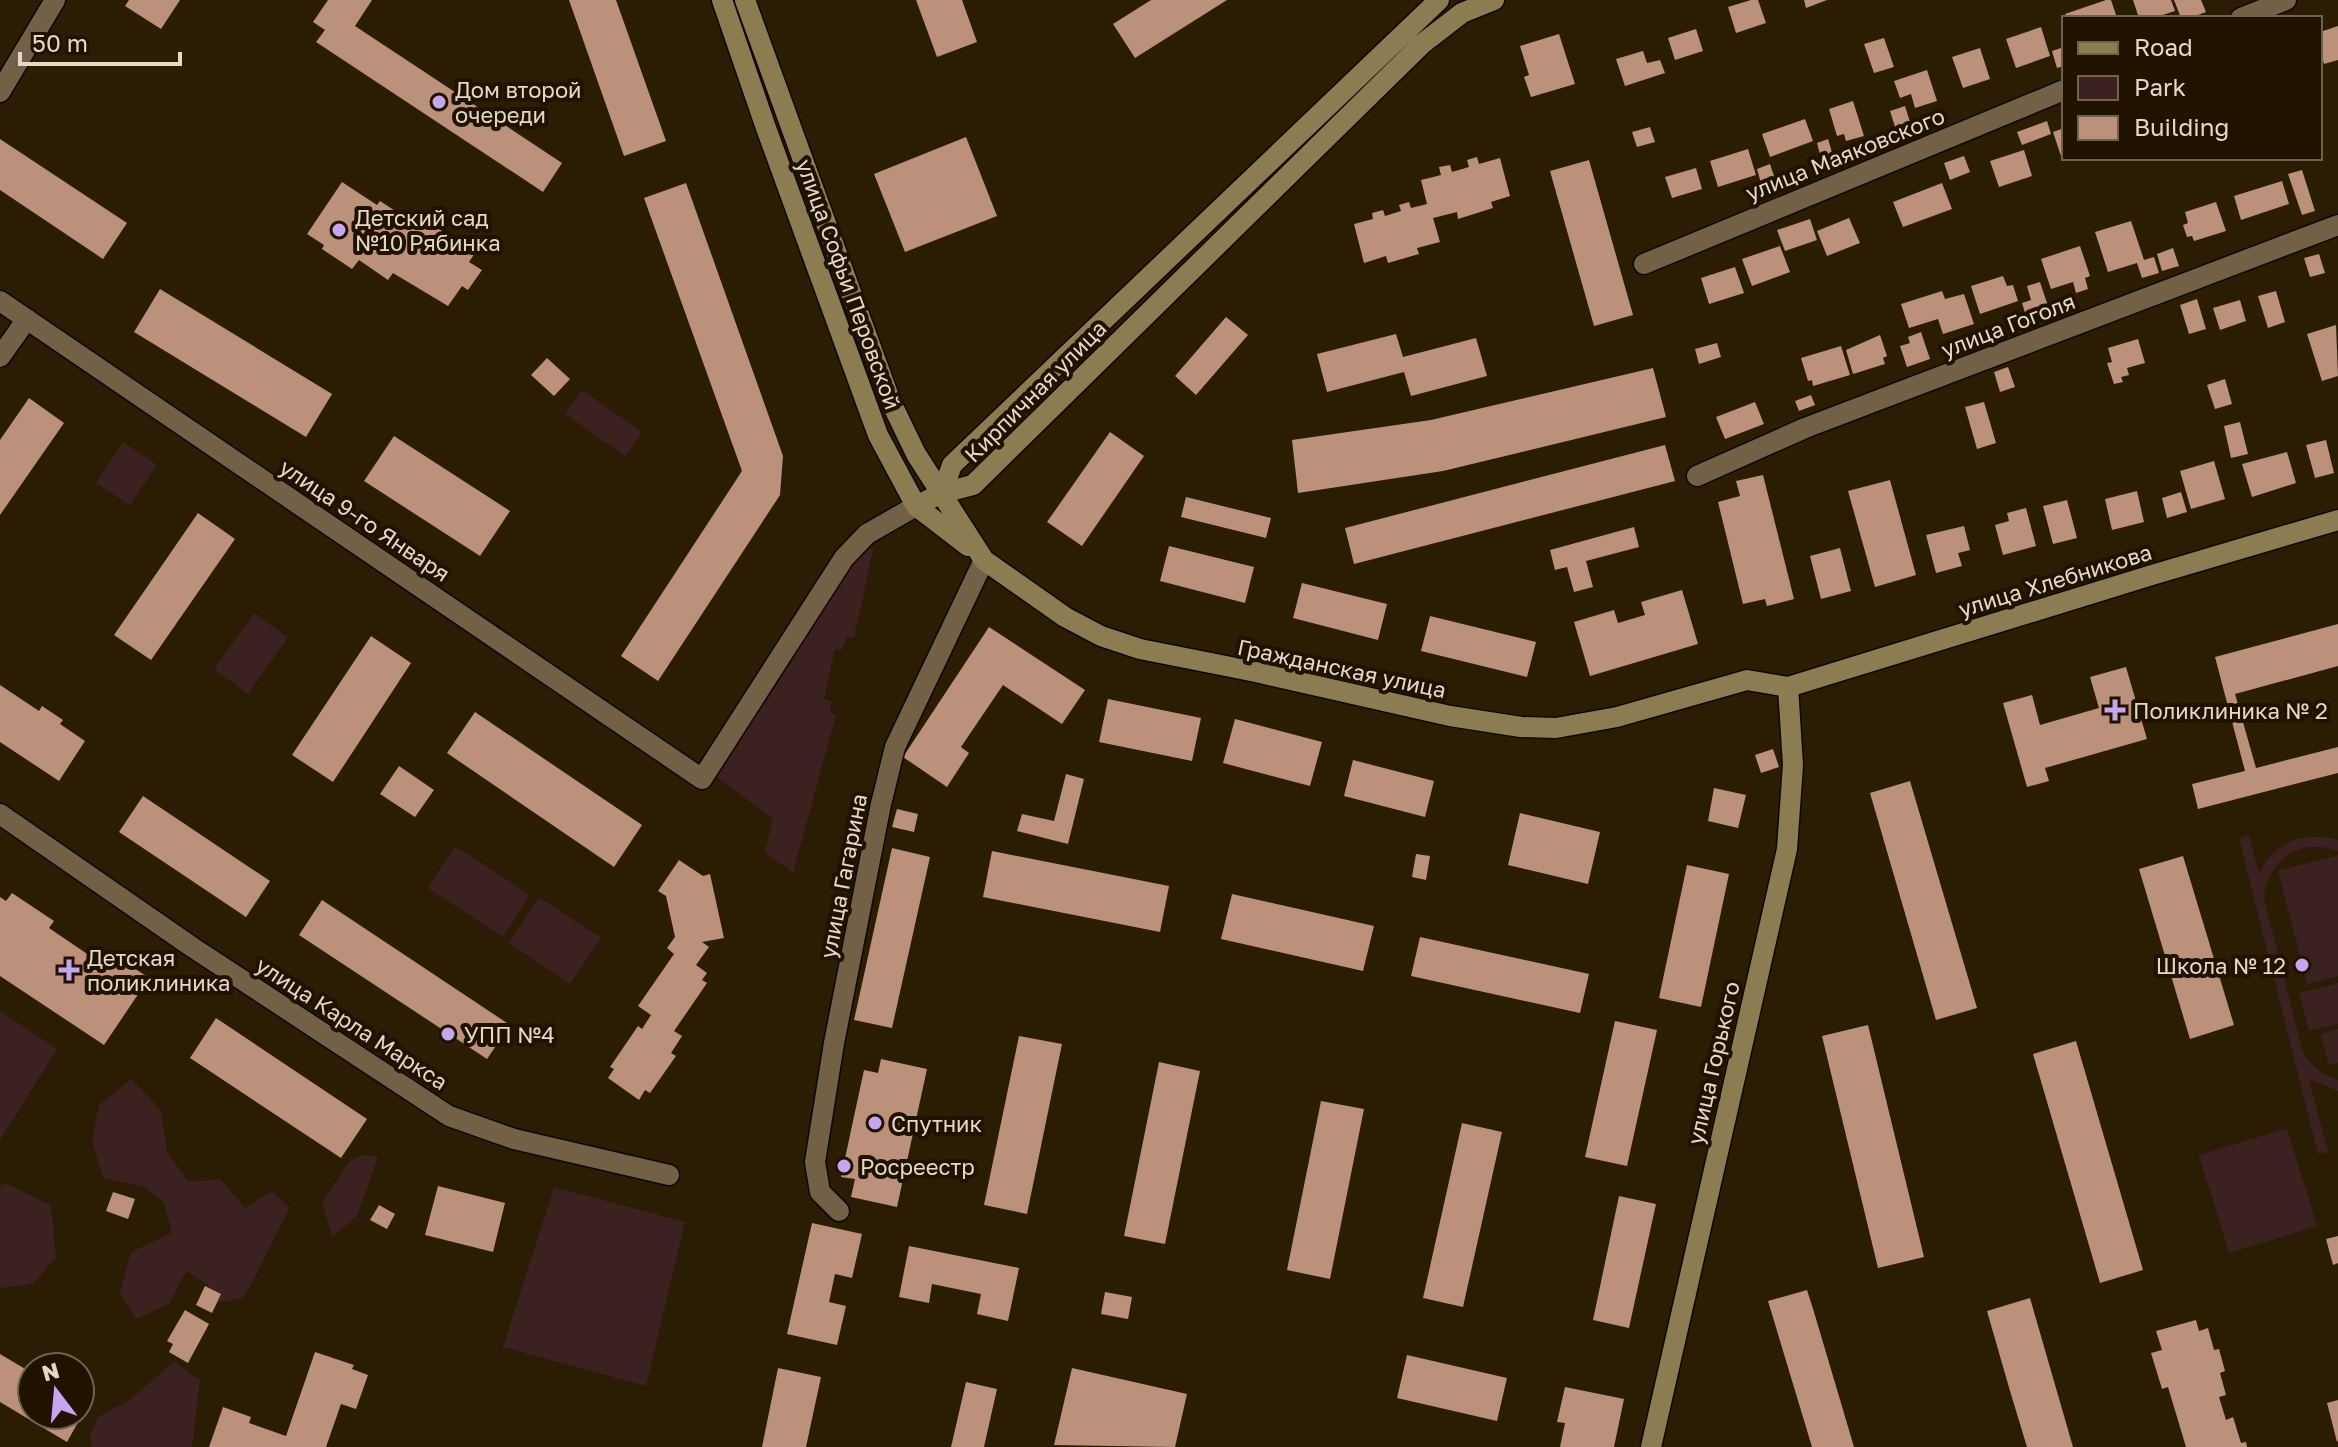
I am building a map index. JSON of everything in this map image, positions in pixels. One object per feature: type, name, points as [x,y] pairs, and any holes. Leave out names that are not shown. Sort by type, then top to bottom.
[{"type":"street","points":[[0,92],[55,0]]},
{"type":"street","name":"улица Софьи Перовской","points":[[722,0],[878,435],[916,506],[980,557]]},
{"type":"street","name":"улица Софьи Перовской","points":[[745,0],[890,400],[916,454],[942,493]]},
{"type":"street","name":"Кирпичная улица","points":[[942,493],[952,465],[1439,0]]},
{"type":"street","name":"Кирпичная улица","points":[[942,493],[973,485],[1422,44],[1450,21],[1494,0]]},
{"type":"street","points":[[2246,16],[2286,0]]},
{"type":"street","name":"улица Маяковского","points":[[1644,264],[2062,91]]},
{"type":"street","name":"улица Гоголя","points":[[1697,476],[1805,428],[2338,225]]},
{"type":"street","name":"улица 9-го Января","points":[[0,301],[702,779],[844,558],[867,534],[916,506]]},
{"type":"street","points":[[0,357],[27,319]]},
{"type":"street","points":[[916,506],[942,493]]},
{"type":"street","name":"Гражданская улица","points":[[942,493],[980,557],[1065,617],[1101,636],[1140,649],[1502,725],[1538,728],[1576,726],[1617,717],[1747,680],[1788,687]]},
{"type":"street","name":"улица Хлебникова","points":[[1788,687],[2338,520]]},
{"type":"street","name":"улица Гагарина","points":[[839,1211],[820,1192],[815,1162],[834,1043],[881,804],[895,747],[980,557]]},
{"type":"street","name":"улица Горького","points":[[1651,1447],[1787,849],[1793,765],[1788,687]]},
{"type":"street","name":"улица Карла Маркса","points":[[0,814],[192,947],[449,1116],[514,1139],[669,1175]]},
{"type":"green space","points":[[582,390],[642,432],[625,456],[565,414]]},
{"type":"green space","points":[[123,442],[157,465],[130,505],[96,483]]},
{"type":"green space","points":[[874,546],[854,638],[846,637],[842,650],[835,649],[824,699],[831,701],[830,713],[836,715],[793,873],[765,852],[773,819],[717,777],[853,563]]},
{"type":"green space","points":[[254,613],[288,637],[248,694],[214,669]]},
{"type":"green space","points":[[2249,835],[2259,874],[2272,854],[2291,841],[2314,837],[2338,840],[2338,851],[2311,847],[2289,854],[2272,872],[2264,898],[2303,1053],[2318,1070],[2338,1080],[2338,1091],[2309,1079],[2328,1152],[2318,1154],[2239,838]]},
{"type":"green space","points":[[455,846],[530,895],[503,937],[428,888]]},
{"type":"green space","points":[[2338,855],[2338,976],[2307,984],[2278,871]]},
{"type":"green space","points":[[539,897],[601,938],[570,984],[509,943]]},
{"type":"green space","points":[[2338,983],[2338,1024],[2309,1031],[2299,993]]},
{"type":"green space","points":[[0,1011],[57,1049],[0,1140]]},
{"type":"green space","points":[[2338,1029],[2338,1063],[2329,1065],[2320,1034]]},
{"type":"green space","points":[[131,1079],[161,1110],[167,1152],[188,1181],[221,1180],[245,1208],[272,1191],[290,1208],[243,1298],[216,1303],[208,1285],[186,1271],[169,1304],[136,1319],[120,1293],[131,1252],[172,1233],[164,1202],[144,1187],[103,1178],[92,1141],[99,1105]]},
{"type":"green space","points":[[2287,1128],[2317,1226],[2229,1253],[2199,1155]]},
{"type":"green space","points":[[361,1155],[378,1157],[357,1216],[332,1237],[322,1203],[349,1162]]},
{"type":"green space","points":[[7,1184],[51,1206],[56,1257],[33,1284],[0,1288],[0,1185]]},
{"type":"green space","points":[[554,1187],[685,1222],[646,1386],[503,1347]]},
{"type":"green space","points":[[174,1361],[200,1380],[192,1447],[92,1447],[90,1436],[92,1431],[96,1431],[98,1417],[131,1399]]},
{"type":"building","points":[[129,0],[180,0],[161,29],[125,6]]},
{"type":"building","name":"Дом второй очереди","points":[[328,0],[372,0],[355,26],[562,163],[543,192],[316,42],[325,30],[313,22]]},
{"type":"building","points":[[569,0],[616,0],[666,141],[624,156]]},
{"type":"building","points":[[916,0],[962,0],[977,42],[937,57]]},
{"type":"building","points":[[1151,0],[1227,0],[1135,58],[1113,24]]},
{"type":"building","points":[[1758,0],[1766,23],[1736,33],[1728,7]]},
{"type":"building","points":[[1804,0],[1827,0],[1806,8]]},
{"type":"building","points":[[2111,0],[2116,16],[2066,16]]},
{"type":"building","points":[[2133,0],[2171,0],[2175,11],[2159,16],[2138,16]]},
{"type":"building","points":[[2174,0],[2201,0],[2206,12],[2180,16]]},
{"type":"building","points":[[2338,26],[2338,60],[2324,64],[2322,31]]},
{"type":"building","points":[[2041,27],[2050,56],[2016,68],[2006,39]]},
{"type":"building","points":[[1696,29],[1703,51],[1675,60],[1668,38]]},
{"type":"building","points":[[1559,34],[1575,84],[1531,97],[1524,77],[1529,75],[1520,46]]},
{"type":"building","points":[[1884,38],[1894,67],[1874,73],[1864,44]]},
{"type":"building","points":[[1980,48],[1990,79],[1963,88],[1952,57]]},
{"type":"building","points":[[2062,48],[2062,67],[2057,68],[2052,51]]},
{"type":"building","points":[[1643,51],[1647,63],[1660,60],[1665,73],[1625,86],[1616,59]]},
{"type":"building","points":[[1927,70],[1937,101],[1915,108],[1911,94],[1900,98],[1894,81]]},
{"type":"building","points":[[1853,101],[1864,136],[1846,141],[1844,134],[1837,136],[1829,109]]},
{"type":"building","points":[[1905,106],[1912,128],[1897,133],[1890,111]]},
{"type":"building","points":[[1805,119],[1813,141],[1770,157],[1762,134]]},
{"type":"building","points":[[2047,121],[2051,134],[2022,145],[2017,132]]},
{"type":"building","points":[[1650,127],[1655,142],[1637,147],[1632,132]]},
{"type":"building","points":[[2062,129],[2062,156],[2061,156],[2053,132]]},
{"type":"building","points":[[966,137],[997,216],[905,252],[874,174]]},
{"type":"building","points":[[0,139],[127,223],[103,259],[0,190]]},
{"type":"building","points":[[1828,139],[1834,159],[1822,162],[1817,143]]},
{"type":"building","points":[[1748,149],[1756,175],[1718,187],[1710,161]]},
{"type":"building","points":[[2024,150],[2032,176],[1999,187],[1990,161]]},
{"type":"building","points":[[1964,156],[1970,172],[1950,180],[1944,163]]},
{"type":"building","points":[[1477,157],[1479,164],[1500,158],[1510,196],[1491,202],[1493,208],[1458,219],[1457,212],[1433,218],[1440,242],[1417,248],[1419,254],[1388,263],[1386,256],[1364,263],[1354,224],[1373,219],[1372,213],[1383,210],[1385,216],[1401,211],[1399,205],[1409,202],[1411,208],[1427,204],[1421,180],[1441,175],[1439,167],[1450,165],[1452,172],[1469,167],[1467,160]]},
{"type":"building","points":[[1589,160],[1633,315],[1594,326],[1550,171]]},
{"type":"building","points":[[1770,164],[1776,182],[1762,187],[1757,169]]},
{"type":"building","points":[[1696,168],[1702,189],[1672,198],[1665,177]]},
{"type":"building","points":[[2302,170],[2315,211],[2302,215],[2288,174]]},
{"type":"building","points":[[2282,181],[2289,204],[2241,220],[2234,196]]},
{"type":"building","points":[[342,182],[377,205],[380,201],[406,218],[411,210],[475,253],[469,262],[482,270],[468,290],[462,286],[448,306],[393,273],[388,280],[359,260],[352,269],[322,249],[324,245],[307,234]]},
{"type":"building","points":[[686,183],[783,456],[780,495],[658,681],[621,656],[742,471],[644,198]]},
{"type":"building","points":[[1942,183],[1952,209],[1903,227],[1893,202]]},
{"type":"building","points":[[2216,202],[2226,231],[2194,241],[2192,236],[2187,237],[2183,225],[2188,223],[2185,212]]},
{"type":"building","points":[[1849,218],[1860,243],[1827,256],[1817,231]]},
{"type":"building","points":[[1810,219],[1817,240],[1785,251],[1777,230]]},
{"type":"building","points":[[2131,221],[2144,260],[2154,257],[2159,273],[2142,278],[2137,263],[2108,272],[2095,232]]},
{"type":"building","points":[[1780,246],[1790,272],[1752,286],[1742,259]]},
{"type":"building","points":[[2080,246],[2090,276],[2085,278],[2088,289],[2076,293],[2073,282],[2051,289],[2041,259]]},
{"type":"building","points":[[2173,248],[2179,266],[2162,271],[2157,254]]},
{"type":"building","points":[[2319,254],[2325,273],[2310,277],[2304,258]]},
{"type":"building","points":[[1735,267],[1744,293],[1709,304],[1701,278]]},
{"type":"building","points":[[2003,276],[2007,286],[2013,285],[2018,301],[1980,314],[1971,286]]},
{"type":"building","points":[[2040,282],[2050,312],[2027,319],[2022,303],[2031,300],[2027,286]]},
{"type":"building","points":[[160,289],[332,394],[306,437],[134,332]]},
{"type":"building","points":[[1942,291],[1945,299],[1964,294],[1974,324],[1943,334],[1938,319],[1909,328],[1901,304]]},
{"type":"building","points":[[2276,291],[2285,322],[2268,328],[2258,296]]},
{"type":"building","points":[[2197,299],[2206,329],[2189,334],[2180,305]]},
{"type":"building","points":[[2240,300],[2246,321],[2220,330],[2213,308]]},
{"type":"building","points":[[1226,317],[1248,335],[1196,395],[1175,376]]},
{"type":"building","points":[[2336,325],[2338,376],[2322,381],[2307,334]]},
{"type":"building","points":[[1921,332],[1930,359],[1907,367],[1900,346],[1910,343],[1908,337]]},
{"type":"building","points":[[1396,334],[1403,357],[1476,338],[1487,376],[1411,396],[1404,372],[1327,392],[1317,354]]},
{"type":"building","points":[[1880,335],[1887,356],[1883,358],[1885,364],[1853,374],[1846,350]]},
{"type":"building","points":[[2138,339],[2145,363],[2127,368],[2129,375],[2121,377],[2123,382],[2114,384],[2107,363],[2112,362],[2108,348]]},
{"type":"building","points":[[1717,343],[1721,357],[1699,364],[1695,349]]},
{"type":"building","points":[[1841,346],[1850,375],[1813,386],[1812,380],[1808,381],[1801,358]]},
{"type":"building","points":[[547,358],[570,379],[554,396],[531,375]]},
{"type":"building","points":[[2008,367],[2015,387],[2000,392],[1994,372]]},
{"type":"building","points":[[1653,368],[1666,417],[1443,471],[1298,493],[1292,440],[1431,420]]},
{"type":"building","points":[[2225,379],[2232,404],[2215,409],[2207,385]]},
{"type":"building","points":[[1811,395],[1815,405],[1799,411],[1795,401]]},
{"type":"building","points":[[29,398],[64,423],[0,515],[0,440]]},
{"type":"building","points":[[1755,402],[1764,424],[1725,439],[1716,417]]},
{"type":"building","points":[[1984,402],[1996,443],[1977,449],[1965,407]]},
{"type":"building","points":[[2240,422],[2248,454],[2231,458],[2224,426]]},
{"type":"building","points":[[1110,432],[1144,456],[1082,546],[1047,522]]},
{"type":"building","points":[[394,436],[510,511],[480,556],[364,481]]},
{"type":"building","points":[[2326,440],[2334,473],[2315,478],[2306,445]]},
{"type":"building","points":[[1665,445],[1675,481],[1354,564],[1345,528]]},
{"type":"building","points":[[2287,452],[2296,483],[2252,497],[2242,464]]},
{"type":"building","points":[[2214,461],[2225,499],[2191,509],[2180,471]]},
{"type":"building","points":[[1763,475],[1794,599],[1767,606],[1765,599],[1743,604],[1718,502],[1740,496],[1736,481]]},
{"type":"building","points":[[1890,480],[1916,575],[1875,587],[1848,491]]},
{"type":"building","points":[[2137,491],[2144,522],[2112,530],[2105,499]]},
{"type":"building","points":[[2181,492],[2187,512],[2167,518],[2162,498]]},
{"type":"building","points":[[1186,497],[1271,518],[1266,538],[1181,517]]},
{"type":"building","points":[[2067,500],[2077,538],[2053,544],[2043,506]]},
{"type":"building","points":[[2026,508],[2036,546],[2003,555],[1995,525],[2009,521],[2007,513]]},
{"type":"building","points":[[198,513],[235,539],[151,660],[114,635]]},
{"type":"building","points":[[1964,526],[1970,550],[1958,553],[1962,566],[1936,573],[1926,535]]},
{"type":"building","points":[[1634,527],[1639,547],[1586,561],[1593,587],[1574,592],[1567,567],[1555,570],[1550,550]]},
{"type":"building","points":[[1169,546],[1254,567],[1245,603],[1160,581]]},
{"type":"building","points":[[1840,548],[1851,591],[1821,599],[1810,556]]},
{"type":"building","points":[[1302,583],[1387,604],[1378,640],[1293,618]]},
{"type":"building","points":[[1682,590],[1698,644],[1590,676],[1574,622],[1614,610],[1618,623],[1645,615],[1641,602]]},
{"type":"building","points":[[1430,616],[1536,642],[1527,677],[1421,651]]},
{"type":"building","points":[[2338,624],[2338,666],[2235,694],[2256,768],[2338,747],[2338,773],[2198,809],[2192,784],[2245,771],[2215,657]]},
{"type":"building","points":[[989,627],[1085,690],[1062,724],[1003,685],[961,747],[969,753],[947,787],[903,757]]},
{"type":"building","points":[[371,636],[411,663],[333,782],[292,755]]},
{"type":"building","points":[[2126,667],[2147,739],[2045,768],[2049,781],[2027,787],[2003,703],[2032,695],[2040,725],[2099,708],[2090,677]]},
{"type":"building","points":[[0,685],[39,711],[42,706],[63,720],[60,724],[85,741],[59,781],[0,742]]},
{"type":"building","points":[[1108,699],[1201,718],[1192,761],[1099,742]]},
{"type":"building","points":[[475,712],[642,825],[614,867],[447,753]]},
{"type":"building","points":[[1235,719],[1322,742],[1310,786],[1223,763]]},
{"type":"building","points":[[1773,749],[1779,767],[1761,773],[1755,755]]},
{"type":"building","points":[[1353,760],[1434,781],[1425,817],[1344,796]]},
{"type":"building","points":[[399,766],[434,790],[415,817],[380,794]]},
{"type":"building","points":[[1066,774],[1084,779],[1068,844],[1017,831],[1022,814],[1054,821]]},
{"type":"building","points":[[1910,781],[1977,1008],[1936,1020],[1870,793]]},
{"type":"building","points":[[1714,788],[1746,795],[1738,828],[1708,821]]},
{"type":"building","points":[[143,796],[270,881],[246,917],[119,832]]},
{"type":"building","points":[[897,809],[918,814],[914,832],[892,827]]},
{"type":"building","points":[[1520,813],[1600,832],[1588,884],[1508,865]]},
{"type":"building","points":[[892,848],[930,857],[892,1028],[854,1020]]},
{"type":"building","points":[[992,851],[1169,886],[1160,932],[983,897]]},
{"type":"building","points":[[1416,854],[1430,856],[1426,880],[1412,877]]},
{"type":"building","points":[[2183,856],[2234,1025],[2190,1039],[2139,869]]},
{"type":"building","points":[[679,860],[703,876],[710,874],[724,938],[702,942],[709,947],[696,965],[707,973],[702,980],[707,983],[674,1031],[682,1036],[671,1053],[676,1056],[650,1093],[645,1090],[639,1100],[608,1078],[614,1069],[610,1067],[638,1026],[642,1029],[651,1015],[638,1006],[674,954],[667,948],[675,937],[666,896],[658,891]]},
{"type":"building","points":[[1687,865],[1729,874],[1701,1007],[1659,998]]},
{"type":"building","name":"Детская поликлиника","points":[[12,893],[54,921],[49,928],[102,964],[110,952],[149,978],[104,1045],[0,976],[0,897],[6,901]]},
{"type":"building","points":[[1232,894],[1374,926],[1363,971],[1221,939]]},
{"type":"building","points":[[322,900],[510,1025],[487,1059],[299,935]]},
{"type":"building","points":[[1420,937],[1589,974],[1580,1013],[1411,976]]},
{"type":"building","points":[[216,1018],[367,1119],[341,1158],[190,1058]]},
{"type":"building","points":[[1615,1021],[1657,1030],[1627,1166],[1585,1157]]},
{"type":"building","points":[[1868,1025],[1924,1257],[1878,1268],[1822,1036]]},
{"type":"building","points":[[1019,1036],[1062,1044],[1027,1214],[984,1205]]},
{"type":"building","points":[[2076,1041],[2143,1270],[2100,1283],[2033,1054]]},
{"type":"building","points":[[881,1059],[927,1069],[897,1207],[851,1197],[855,1179],[841,1177],[864,1070],[878,1073]]},
{"type":"building","points":[[1159,1062],[1200,1071],[1165,1244],[1124,1236]]},
{"type":"building","points":[[1321,1101],[1364,1109],[1330,1279],[1287,1270]]},
{"type":"building","points":[[1462,1123],[1502,1132],[1463,1307],[1423,1298]]},
{"type":"building","points":[[438,1186],[505,1203],[493,1252],[425,1235]]},
{"type":"building","points":[[113,1192],[135,1199],[128,1219],[106,1211]]},
{"type":"building","points":[[1619,1196],[1656,1204],[1629,1328],[1593,1320]]},
{"type":"building","points":[[379,1205],[395,1214],[387,1229],[370,1220]]},
{"type":"building","points":[[812,1223],[862,1234],[852,1278],[835,1274],[829,1302],[846,1306],[837,1345],[787,1334]]},
{"type":"building","points":[[2338,1236],[2338,1263],[2333,1265],[2326,1239]]},
{"type":"building","points":[[909,1246],[1019,1268],[1008,1321],[977,1314],[981,1294],[932,1284],[929,1303],[899,1297]]},
{"type":"building","points":[[205,1286],[221,1294],[212,1313],[196,1305]]},
{"type":"building","points":[[1807,1290],[1854,1447],[1812,1447],[1768,1301]]},
{"type":"building","points":[[1105,1292],[1132,1297],[1128,1319],[1101,1314]]},
{"type":"building","points":[[2030,1298],[2073,1447],[2027,1447],[2010,1391],[1987,1311]]},
{"type":"building","points":[[185,1310],[209,1324],[188,1363],[169,1352],[173,1344],[167,1341]]},
{"type":"building","points":[[2196,1320],[2199,1331],[2208,1328],[2214,1350],[2219,1349],[2225,1371],[2220,1373],[2226,1395],[2219,1397],[2226,1420],[2233,1417],[2241,1443],[2246,1442],[2247,1447],[2186,1447],[2168,1387],[2162,1389],[2151,1353],[2162,1350],[2156,1331]]},
{"type":"building","points":[[315,1352],[354,1365],[352,1369],[368,1375],[356,1409],[341,1404],[326,1447],[209,1447],[223,1407],[251,1417],[249,1423],[286,1436]]},
{"type":"building","points":[[0,1354],[16,1364],[16,1412],[0,1402]]},
{"type":"building","points":[[1407,1355],[1507,1378],[1497,1421],[1397,1398]]},
{"type":"building","points":[[778,1368],[821,1377],[806,1447],[762,1447]]},
{"type":"building","points":[[1072,1368],[1187,1394],[1175,1447],[1054,1445]]},
{"type":"building","points":[[966,1382],[997,1389],[984,1447],[951,1447]]},
{"type":"building","points":[[1565,1387],[1624,1399],[1614,1447],[1560,1447],[1565,1423],[1557,1422]]},
{"type":"building","points":[[2338,1400],[2338,1441],[2337,1442],[2327,1403]]},
{"type":"building","points":[[49,1431],[73,1431],[67,1442]]},
{"type":"place","name":"Дом второй очереди","points":[[439,102]]},
{"type":"place","name":"Детский сад №10 Рябинка","points":[[339,230]]},
{"type":"place","name":"Поликлиника № 2","points":[[2115,710]]},
{"type":"place","name":"Школа № 12","points":[[2302,965]]},
{"type":"place","name":"Детская поликлиника","points":[[69,970]]},
{"type":"place","name":"УПП №4","points":[[448,1034]]},
{"type":"place","name":"Спутник","points":[[875,1123]]},
{"type":"place","name":"Росреестр","points":[[844,1166]]}]
